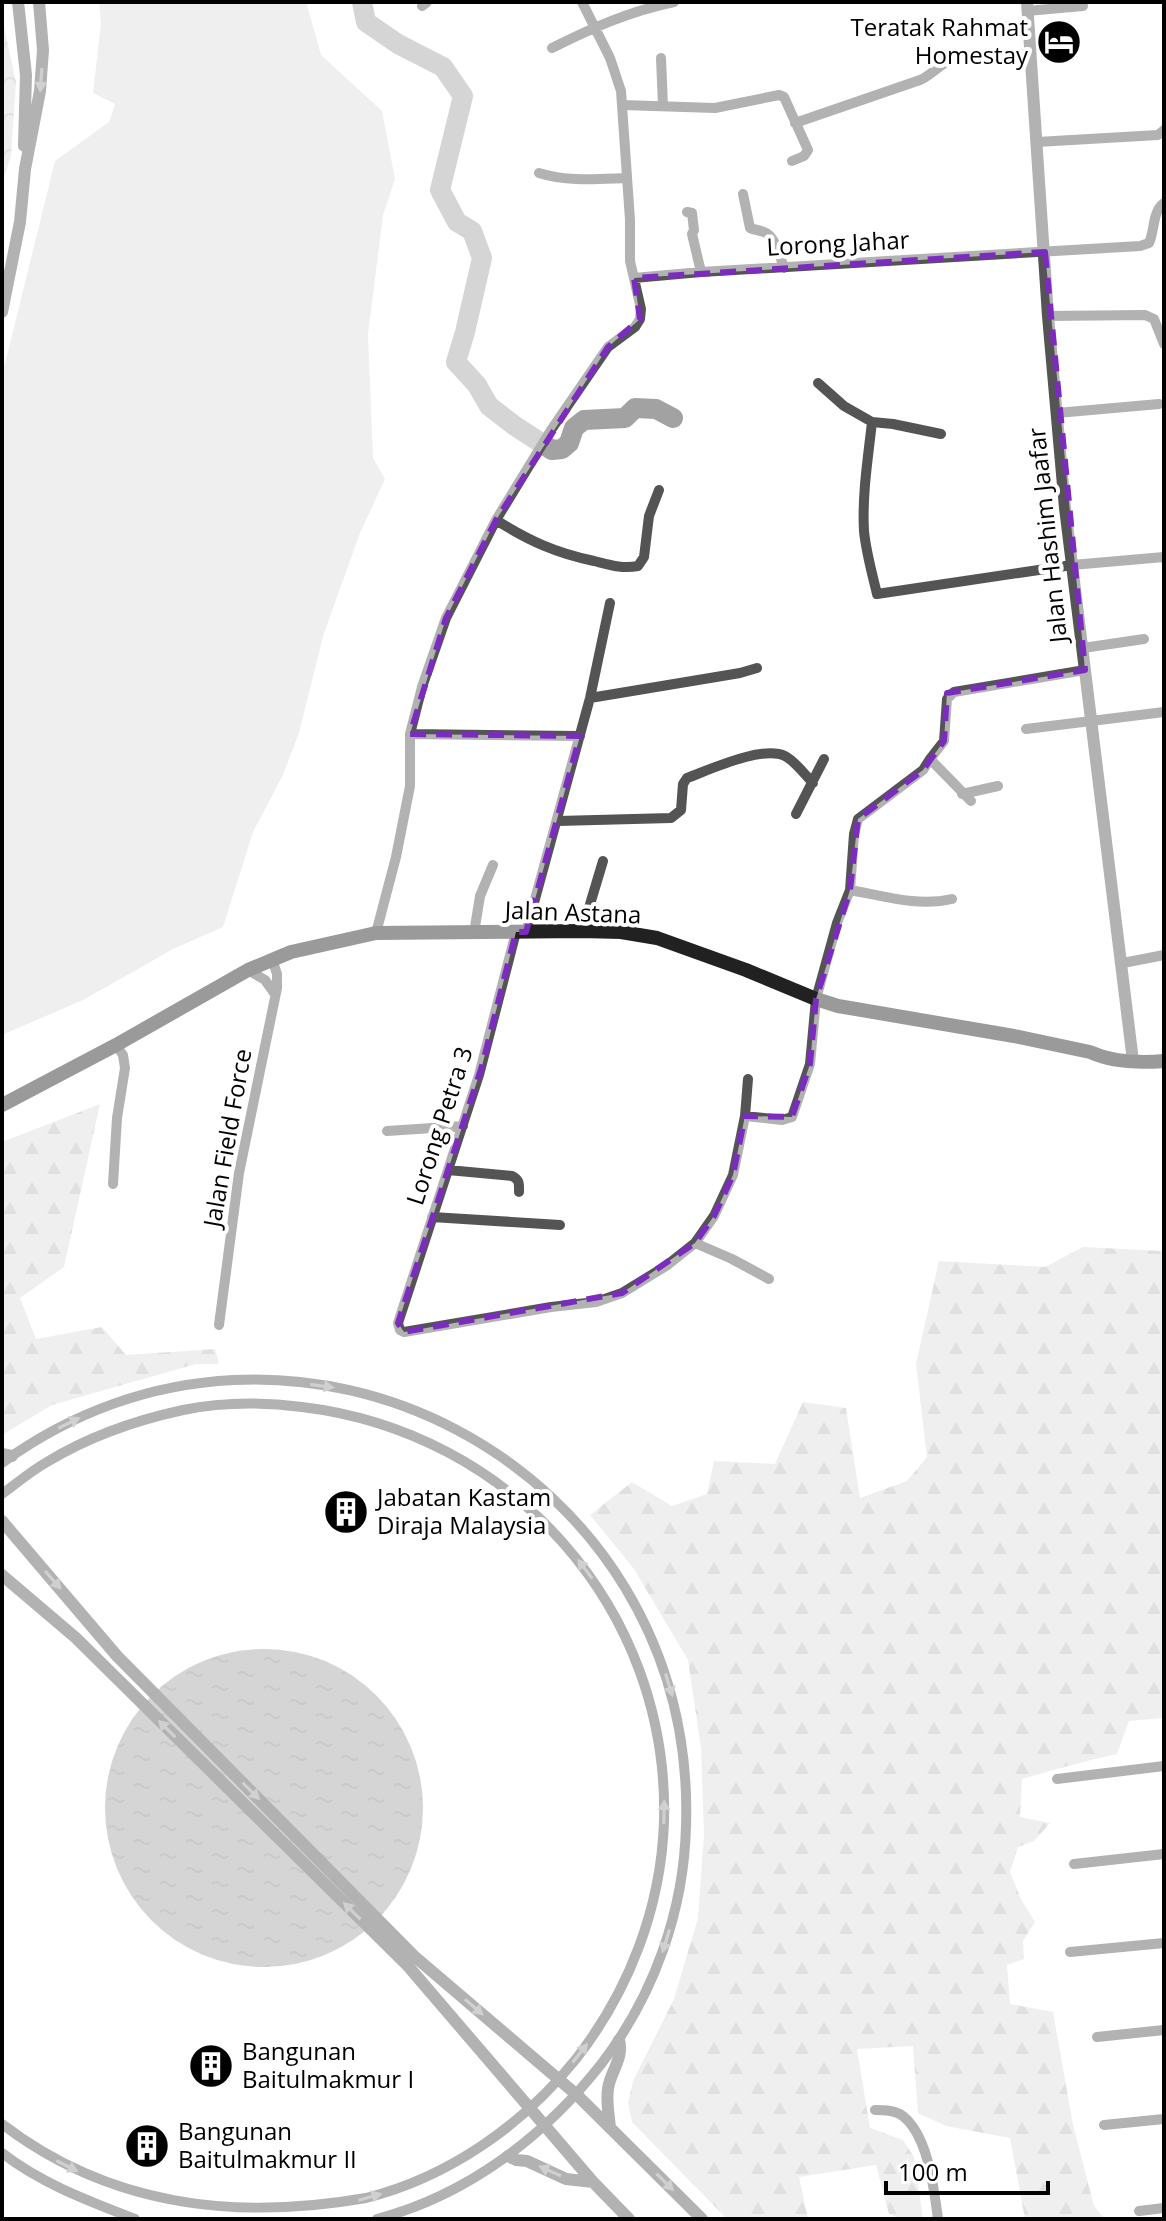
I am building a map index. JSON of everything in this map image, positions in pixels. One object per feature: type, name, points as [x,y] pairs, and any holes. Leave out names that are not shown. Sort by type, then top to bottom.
[{"type":"main road","name":"Jalan Astana","points":[[2,1105],[248,970],[291,952],[376,933],[621,932],[657,938],[816,999],[862,1011],[1090,1052],[1102,1050],[1134,1058]]},
{"type":"main road","points":[[1134,1058],[1151,1063],[1162,1061]]},
{"type":"street","points":[[2,312],[20,222],[26,161],[26,75],[18,2]]},
{"type":"street","points":[[26,161],[40,91],[43,50],[39,2]]},
{"type":"street","points":[[376,933],[410,786],[410,734],[422,687],[446,618],[496,520],[551,430],[608,347],[635,327],[640,319],[641,309],[630,261],[621,91],[610,58],[582,2]]},
{"type":"street","points":[[552,48],[595,26],[642,9],[674,2]]},
{"type":"street","points":[[1027,6],[1083,6]]},
{"type":"street","name":"Jalan Hashim Jaafar","points":[[1027,6],[1048,316],[1072,565],[1134,1058]]},
{"type":"street","points":[[795,123],[928,77],[944,63],[959,58],[1030,54]]},
{"type":"street","points":[[661,58],[663,106]]},
{"type":"street","points":[[622,105],[715,108],[779,95],[784,97],[808,150],[804,156],[792,161]]},
{"type":"street","points":[[1037,142],[1158,135],[1164,130]]},
{"type":"street","points":[[539,173],[571,179],[627,178]]},
{"type":"street","points":[[743,194],[750,228],[771,236],[784,268]]},
{"type":"street","name":"Lorong Jahar","points":[[634,278],[1140,246],[1149,243],[1156,211],[1164,203]]},
{"type":"street","points":[[687,212],[692,213],[692,234],[701,272]]},
{"type":"street","points":[[1048,316],[1145,315],[1154,319],[1164,344]]},
{"type":"street","points":[[818,383],[844,406],[872,422],[941,434]]},
{"type":"street","points":[[1057,413],[1159,404]]},
{"type":"street","points":[[872,422],[866,468],[864,531],[877,594],[1072,565],[1164,557]]},
{"type":"street","points":[[496,520],[523,537],[563,555],[625,568],[638,566],[644,557],[649,516],[659,490]]},
{"type":"street","name":"Lorong Petra 3","points":[[610,603],[590,698],[558,821],[398,1323],[404,1332],[596,1302],[622,1293],[666,1266],[695,1243]]},
{"type":"street","points":[[1083,648],[1144,639]]},
{"type":"street","points":[[590,698],[757,668]]},
{"type":"street","points":[[745,1116],[782,1120],[792,1117],[810,1064],[816,999],[837,923],[850,890],[858,819],[923,770],[944,741],[947,699],[954,692],[1085,670]]},
{"type":"street","points":[[1026,729],[1164,712]]},
{"type":"street","points":[[410,734],[580,736]]},
{"type":"street","points":[[558,821],[671,818],[681,810],[683,784],[687,778],[727,761],[753,757],[784,756],[813,783]]},
{"type":"street","points":[[796,814],[824,759]]},
{"type":"street","points":[[930,759],[966,798],[998,786]]},
{"type":"street","points":[[582,931],[603,861]]},
{"type":"street","points":[[474,933],[480,896],[493,865]]},
{"type":"street","points":[[850,890],[922,902],[952,899]]},
{"type":"street","points":[[1123,963],[1164,955]]},
{"type":"street","name":"Jalan Field Force","points":[[219,1325],[239,1173],[275,994],[277,974],[272,959]]},
{"type":"street","points":[[248,970],[265,980],[275,994]]},
{"type":"street","points":[[113,1184],[117,1118],[125,1068],[123,1055],[116,1045]]},
{"type":"street","points":[[748,1079],[745,1116],[733,1175],[714,1216],[695,1243],[769,1279]]},
{"type":"street","points":[[387,1131],[463,1126]]},
{"type":"street","points":[[448,1170],[512,1176],[519,1183],[519,1192]]},
{"type":"street","points":[[432,1217],[560,1225]]},
{"type":"street","points":[[5,1458],[90,1413],[132,1398],[176,1388],[220,1381],[283,1381],[344,1389],[405,1406],[462,1431],[526,1473],[553,1497],[604,1554],[651,1636],[670,1687],[682,1740],[687,1795],[686,1836],[675,1911],[642,2000],[619,2040],[577,2095],[546,2126],[469,2181],[427,2201],[377,2219]]},
{"type":"street","points":[[2,1494],[47,1461],[113,1430],[183,1410],[254,1404],[325,1409],[393,1427],[426,1440],[488,1475],[534,1511],[592,1578],[613,1611],[645,1684],[662,1762],[664,1801],[658,1880],[644,1935],[622,1987],[601,2024],[559,2080],[530,2109],[458,2161],[418,2180],[333,2206],[283,2212],[222,2211],[148,2199],[105,2184],[64,2165],[2,2124]]},
{"type":"street","points":[[2,1521],[117,1656],[411,1961],[530,2109],[629,2219]]},
{"type":"street","points":[[2,1575],[76,1638],[411,1961],[577,2095],[702,2219]]},
{"type":"street","points":[[1057,1779],[1164,1766]]},
{"type":"street","points":[[1074,1864],[1164,1854]]},
{"type":"street","points":[[1070,1952],[1164,1943]]},
{"type":"street","points":[[1097,2037],[1164,2030]]},
{"type":"street","points":[[610,2128],[608,2086],[619,2059],[619,2040]]},
{"type":"street","points":[[875,2110],[889,2110],[900,2115],[916,2133],[933,2187],[938,2219]]},
{"type":"street","points":[[1104,2125],[1164,2119]]},
{"type":"street","points":[[2,2153],[72,2195],[135,2219]]},
{"type":"street","points":[[508,2156],[566,2179],[593,2182]]},
{"type":"street","points":[[1139,2211],[1164,2208]]},
{"type":"highlighted area","points":[[1045,252],[1085,670],[947,693],[944,741],[923,770],[858,819],[850,890],[816,999],[810,1064],[792,1117],[745,1116],[733,1175],[714,1216],[695,1243],[622,1293],[404,1332],[398,1323],[482,1066],[516,932],[526,932],[580,736],[410,734],[446,618],[496,520],[608,347],[640,319],[634,278]]},
{"type":"green space","points":[[99,2],[308,2],[321,55],[382,111],[395,179],[383,215],[368,334],[373,458],[385,479],[360,533],[324,633],[299,733],[283,775],[253,832],[223,927],[175,948],[83,1000],[2,1035],[2,376],[55,161],[109,122],[115,104],[93,93],[101,24]]},
{"type":"green space","points":[[2,17],[16,82],[11,156],[2,183]]},
{"type":"green space","points":[[100,1104],[64,1267],[20,1298],[36,1339],[102,1327],[126,1355],[215,1349],[219,1364],[196,1364],[52,1405],[2,1435],[2,1142]]},
{"type":"green space","points":[[1083,1247],[1164,1251],[1164,1718],[1129,1721],[1117,1754],[1022,1779],[1020,1817],[1050,1823],[1034,1841],[1018,1847],[1010,1872],[1035,1922],[1023,1941],[1024,1959],[1007,1965],[1010,2004],[1053,2012],[1073,2125],[1094,2206],[1105,2219],[1025,2219],[1010,2138],[946,2126],[918,2113],[913,2046],[857,2049],[870,2128],[903,2140],[914,2157],[923,2219],[901,2219],[889,2214],[876,2165],[799,2177],[808,2219],[727,2219],[632,2122],[628,2103],[633,2081],[674,1999],[698,1918],[704,1834],[701,1748],[688,1660],[634,1569],[590,1515],[632,1482],[672,1506],[707,1494],[714,1461],[775,1464],[803,1402],[846,1408],[860,1498],[907,1481],[927,1457],[916,1364],[939,1261],[1045,1267]]},
{"type":"water","points":[[264,1649],[295,1652],[325,1661],[377,1695],[411,1747],[420,1777],[423,1808],[420,1839],[411,1869],[377,1921],[325,1955],[295,1964],[264,1967],[233,1964],[203,1955],[151,1921],[117,1869],[108,1839],[105,1808],[108,1777],[117,1747],[151,1695],[203,1661],[233,1652]]},
{"type":"waterway","points":[[362,2],[366,22],[398,44],[443,67],[463,96],[440,190],[457,222],[472,231],[482,258],[456,362],[477,385],[489,406],[552,450],[562,449],[569,443],[574,428],[584,420],[625,418],[635,408],[656,409],[673,418]]},
{"type":"place","name":"Teratak Rahmat Homestay","points":[[1059,42]]},
{"type":"place","name":"Jabatan Kastam Diraja Malaysia","points":[[346,1512]]},
{"type":"place","name":"Bangunan Baitulmakmur I","points":[[211,2066]]},
{"type":"place","name":"Bangunan Baitulmakmur II","points":[[147,2146]]}]
